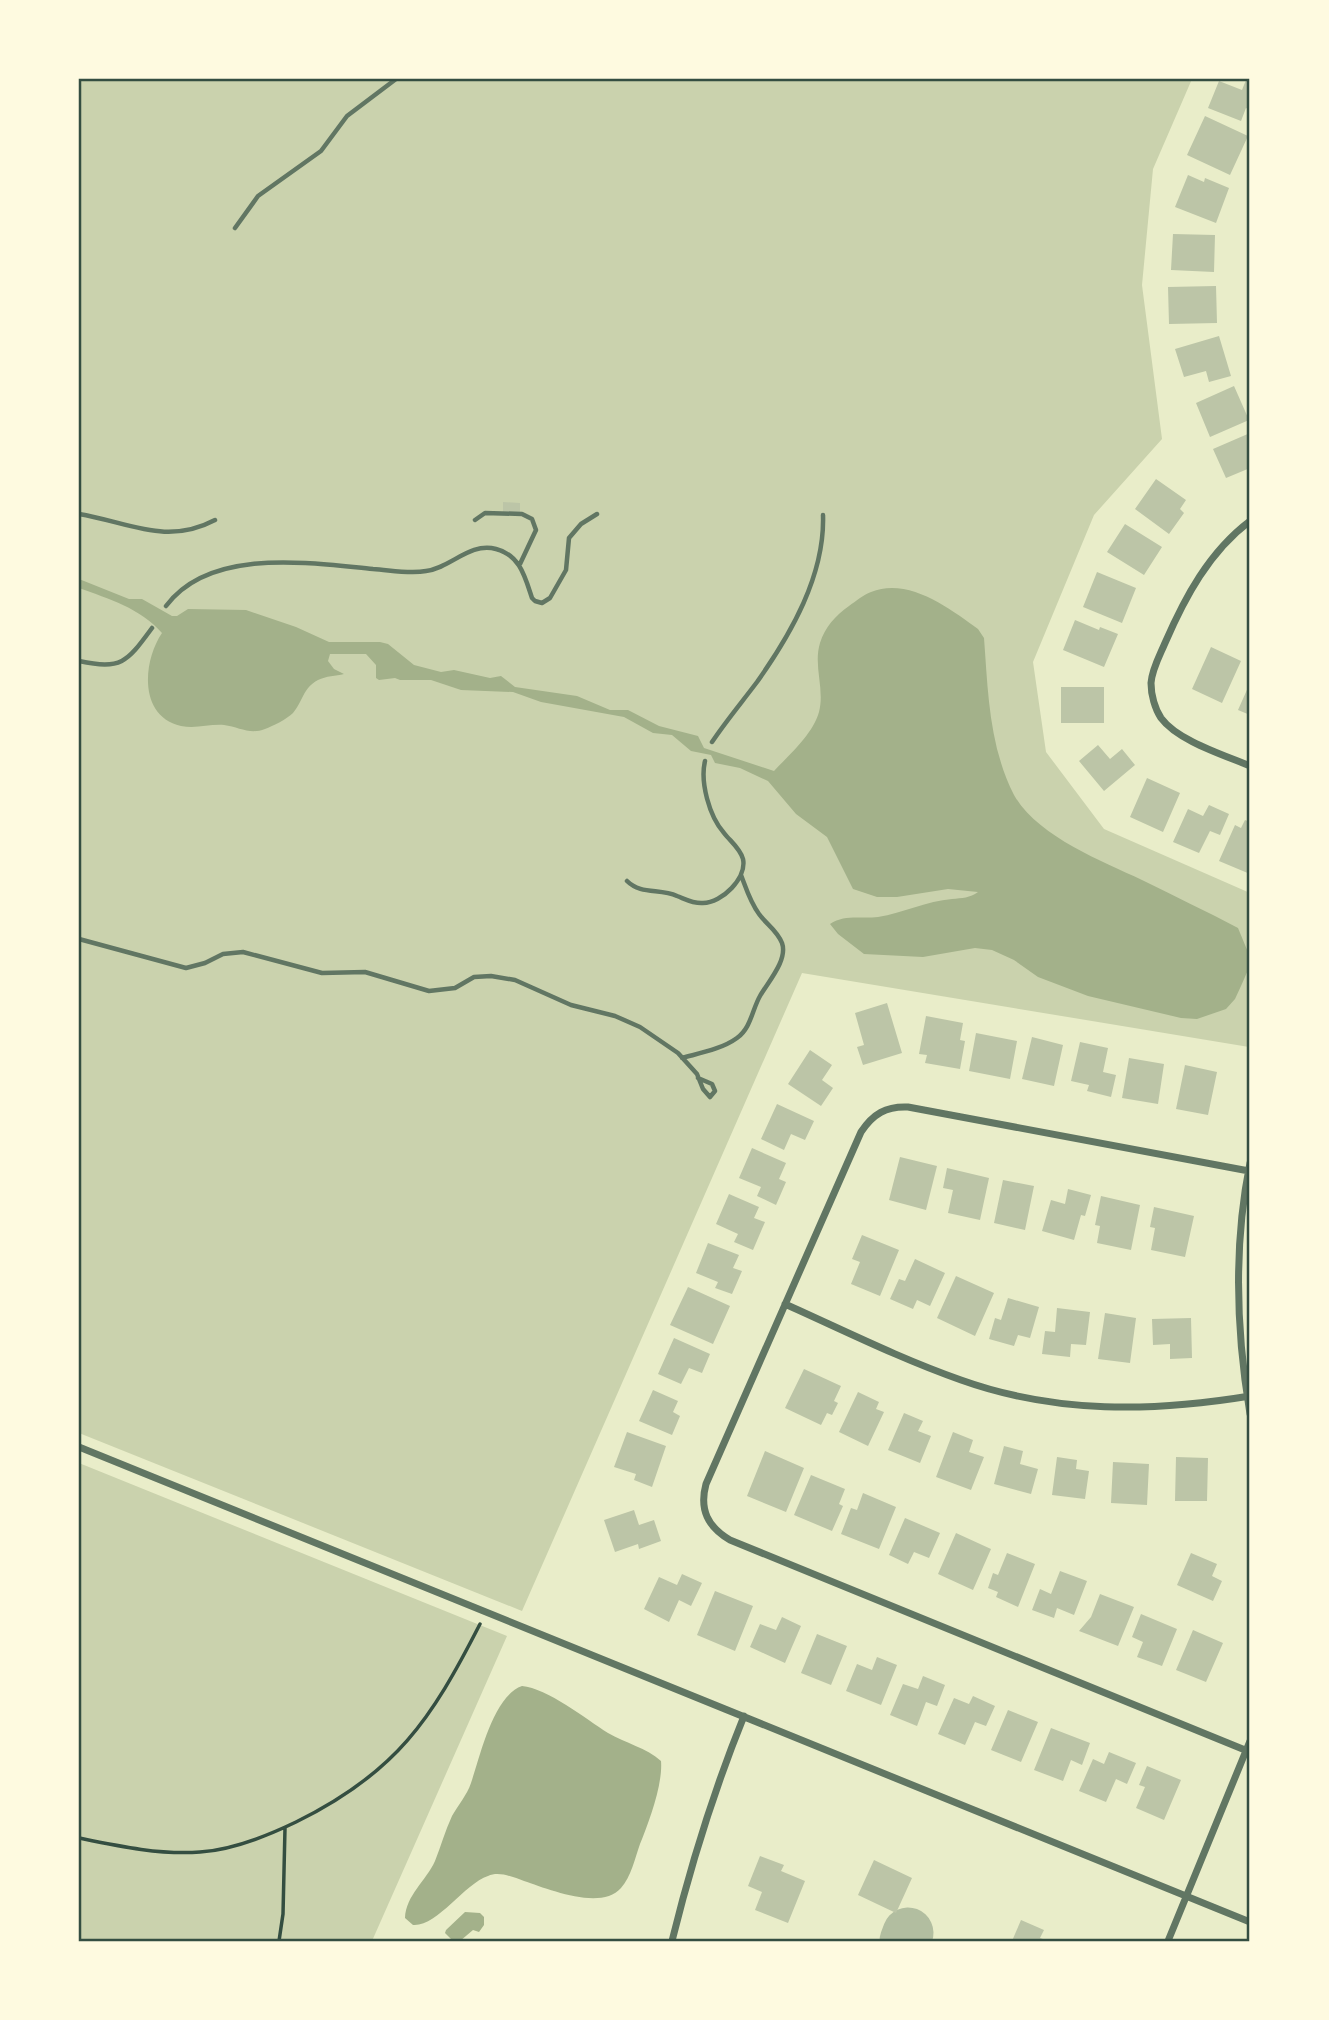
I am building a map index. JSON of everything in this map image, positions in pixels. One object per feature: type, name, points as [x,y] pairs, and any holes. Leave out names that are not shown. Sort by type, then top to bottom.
[{"type":"street","points":[[1250,521],[1222,547],[1188,594],[1156,664],[1151,682],[1153,701],[1161,718],[1175,732],[1250,766]]},
{"type":"street","points":[[1248,1751],[730,1541],[708,1522],[703,1495],[861,1132],[869,1119],[882,1110],[895,1107],[908,1107],[1249,1167],[1237,1270],[1238,1316],[1250,1414]]},
{"type":"street","points":[[785,1304],[962,1380],[1056,1404],[1116,1408],[1187,1405],[1249,1396]]},
{"type":"street","points":[[79,1447],[1250,1922]]},
{"type":"street","points":[[671,1941],[710,1803],[744,1716]]},
{"type":"street","points":[[1168,1941],[1250,1741]]},
{"type":"lane","points":[[235,228],[258,196],[321,151],[347,116],[396,79]]},
{"type":"lane","points":[[475,520],[485,513],[522,514],[532,519],[536,530],[520,564]]},
{"type":"lane","points":[[79,514],[158,533],[192,530],[215,520]]},
{"type":"lane","points":[[166,606],[176,593],[200,578],[239,566],[299,563],[426,572],[469,552],[489,548],[503,552],[520,564],[532,598],[539,603],[546,602],[566,570],[569,538],[580,524],[597,514]]},
{"type":"lane","points":[[712,742],[757,681],[796,616],[821,555],[823,516]]},
{"type":"lane","points":[[79,661],[103,665],[123,662],[152,628]]},
{"type":"lane","points":[[626,881],[638,890],[663,891],[703,903],[718,899],[735,885],[743,865],[740,853],[722,831],[711,810],[704,776],[705,761]]},
{"type":"lane","points":[[682,1058],[739,1037],[749,1024],[759,998],[780,962],[784,946],[776,932],[759,914],[741,875]]},
{"type":"lane","points":[[79,939],[186,968],[223,954],[243,952],[322,973],[365,972],[429,991],[455,988],[474,978],[491,976],[515,980],[571,1005],[615,1016],[640,1027],[682,1058],[698,1078]]},
{"type":"path","points":[[79,1838],[148,1849],[200,1852],[227,1848],[285,1827],[350,1792],[402,1748],[443,1694],[480,1624]]},
{"type":"path","points":[[279,1941],[283,1914],[285,1827]]},
{"type":"shaded area","points":[[79,79],[1192,79],[1153,169],[1142,285],[1162,439],[1094,515],[1033,662],[1046,752],[1104,829],[1250,893],[1249,1047],[802,973],[522,1611],[79,1433]]},
{"type":"shaded area","points":[[79,579],[129,599],[142,599],[172,616],[188,609],[246,610],[296,627],[329,642],[388,644],[414,665],[441,672],[454,670],[490,678],[501,676],[515,687],[577,696],[610,710],[628,710],[659,726],[698,736],[704,748],[774,771],[800,744],[816,720],[821,695],[818,652],[822,637],[831,622],[862,596],[871,592],[885,588],[914,592],[955,613],[978,629],[984,638],[989,698],[999,757],[1014,795],[1024,810],[1071,846],[1238,928],[1250,957],[1248,970],[1235,999],[1226,1009],[1197,1019],[1181,1018],[1088,996],[1038,977],[1014,960],[992,950],[975,948],[923,957],[864,954],[838,934],[830,924],[847,918],[887,915],[933,902],[969,897],[978,892],[948,889],[897,897],[877,897],[853,889],[827,837],[796,814],[768,781],[740,768],[715,763],[711,755],[691,751],[672,735],[653,733],[624,717],[541,702],[513,692],[461,690],[431,680],[379,680],[376,678],[376,665],[366,654],[330,654],[328,661],[334,669],[344,674],[313,683],[293,713],[265,729],[254,731],[224,725],[181,726],[167,720],[157,711],[148,686],[151,658],[162,633],[134,611],[79,588]]},
{"type":"shaded area","points":[[79,1463],[507,1636],[372,1941],[79,1941]]},
{"type":"shaded area","points":[[522,1686],[543,1692],[608,1733],[661,1761],[655,1803],[630,1873],[621,1888],[612,1895],[601,1898],[574,1896],[506,1875],[492,1875],[479,1880],[431,1919],[413,1925],[405,1918],[409,1902],[435,1861],[452,1816],[469,1787],[495,1714],[512,1692]]},
{"type":"shaded area","points":[[465,1912],[480,1913],[484,1917],[484,1925],[479,1932],[473,1930],[460,1941],[453,1941],[445,1933],[446,1930]]},
{"type":"building","points":[[1246,80],[1250,82],[1250,110],[1246,108],[1241,121],[1208,108],[1219,81],[1242,90]]},
{"type":"building","points":[[1205,116],[1248,136],[1230,175],[1187,155]]},
{"type":"building","points":[[1188,175],[1204,182],[1205,178],[1229,188],[1216,223],[1175,207]]},
{"type":"building","points":[[1173,234],[1215,235],[1214,272],[1171,270]]},
{"type":"building","points":[[1216,286],[1217,323],[1169,324],[1168,287]]},
{"type":"building","points":[[1219,336],[1231,376],[1209,382],[1206,371],[1184,377],[1175,349]]},
{"type":"building","points":[[1234,386],[1249,420],[1210,437],[1196,403]]},
{"type":"building","points":[[1250,433],[1250,468],[1226,478],[1213,449]]},
{"type":"building","points":[[1156,479],[1186,500],[1180,509],[1184,513],[1169,534],[1135,509]]},
{"type":"building","points":[[503,502],[520,503],[520,512],[503,512]]},
{"type":"building","points":[[1125,524],[1162,547],[1144,575],[1107,552]]},
{"type":"building","points":[[1097,572],[1136,588],[1122,623],[1083,607]]},
{"type":"building","points":[[1075,620],[1118,634],[1104,667],[1063,650]]},
{"type":"building","points":[[1211,647],[1241,661],[1222,703],[1192,689]]},
{"type":"building","points":[[1250,683],[1250,715],[1238,710]]},
{"type":"building","points":[[1061,687],[1104,687],[1104,723],[1061,723]]},
{"type":"building","points":[[1098,745],[1110,759],[1122,749],[1135,765],[1104,791],[1079,761]]},
{"type":"building","points":[[1147,778],[1180,793],[1163,832],[1130,817]]},
{"type":"building","points":[[1209,805],[1229,814],[1220,835],[1210,831],[1199,853],[1173,842],[1188,809],[1203,816]]},
{"type":"building","points":[[1245,820],[1250,822],[1250,874],[1219,861],[1235,825],[1241,828]]},
{"type":"building","points":[[887,1003],[902,1053],[863,1065],[857,1047],[864,1045],[855,1013]]},
{"type":"building","points":[[926,1016],[963,1023],[960,1040],[965,1041],[960,1069],[925,1063],[927,1055],[919,1054]]},
{"type":"building","points":[[976,1033],[1017,1041],[1010,1079],[969,1071]]},
{"type":"building","points":[[1032,1037],[1063,1045],[1054,1086],[1022,1079]]},
{"type":"building","points":[[1080,1042],[1108,1048],[1103,1072],[1116,1075],[1111,1097],[1087,1091],[1089,1085],[1071,1081]]},
{"type":"building","points":[[810,1050],[832,1065],[822,1080],[833,1088],[821,1106],[788,1084]]},
{"type":"building","points":[[1129,1058],[1164,1064],[1158,1104],[1122,1098]]},
{"type":"building","points":[[1185,1065],[1217,1072],[1208,1115],[1176,1109]]},
{"type":"building","points":[[777,1104],[814,1121],[805,1140],[791,1134],[784,1150],[761,1139]]},
{"type":"building","points":[[752,1148],[786,1163],[779,1179],[786,1182],[776,1205],[757,1196],[761,1187],[739,1178]]},
{"type":"building","points":[[900,1157],[937,1166],[926,1210],[889,1200]]},
{"type":"building","points":[[947,1168],[989,1178],[980,1220],[948,1213],[953,1190],[943,1188]]},
{"type":"building","points":[[1003,1180],[1034,1186],[1025,1230],[994,1223]]},
{"type":"building","points":[[1068,1189],[1091,1195],[1085,1216],[1081,1215],[1074,1240],[1042,1231],[1051,1200],[1065,1204]]},
{"type":"building","points":[[729,1194],[759,1207],[754,1218],[765,1222],[753,1250],[734,1242],[738,1234],[716,1224]]},
{"type":"building","points":[[1101,1196],[1140,1205],[1131,1250],[1097,1243],[1100,1226],[1095,1225]]},
{"type":"building","points":[[1154,1207],[1194,1216],[1185,1257],[1151,1250],[1155,1228],[1150,1227]]},
{"type":"building","points":[[862,1235],[899,1250],[880,1296],[851,1284],[860,1262],[852,1259]]},
{"type":"building","points":[[708,1243],[739,1255],[733,1268],[742,1271],[732,1294],[715,1288],[718,1282],[696,1273]]},
{"type":"building","points":[[915,1259],[945,1273],[930,1306],[917,1300],[913,1309],[890,1299],[899,1279],[905,1281]]},
{"type":"building","points":[[956,1276],[994,1293],[975,1336],[937,1318]]},
{"type":"building","points":[[688,1287],[730,1306],[713,1344],[670,1325]]},
{"type":"building","points":[[1008,1298],[1039,1307],[1030,1338],[1018,1335],[1014,1346],[989,1339],[995,1318],[1001,1320]]},
{"type":"building","points":[[1057,1308],[1090,1312],[1086,1345],[1071,1344],[1070,1357],[1042,1354],[1045,1331],[1055,1332]]},
{"type":"building","points":[[1105,1313],[1136,1318],[1130,1363],[1098,1359]]},
{"type":"building","points":[[1191,1318],[1192,1358],[1170,1359],[1170,1344],[1153,1345],[1152,1319]]},
{"type":"building","points":[[674,1338],[710,1354],[702,1373],[689,1368],[681,1384],[658,1374]]},
{"type":"building","points":[[804,1369],[841,1386],[834,1401],[838,1403],[832,1415],[827,1413],[821,1425],[785,1408]]},
{"type":"building","points":[[653,1390],[678,1401],[673,1412],[680,1416],[672,1435],[639,1421]]},
{"type":"building","points":[[858,1392],[879,1402],[876,1409],[884,1412],[868,1446],[839,1432]]},
{"type":"building","points":[[904,1413],[923,1421],[918,1431],[931,1436],[920,1463],[888,1450]]},
{"type":"building","points":[[627,1432],[666,1446],[652,1487],[634,1480],[636,1474],[614,1467]]},
{"type":"building","points":[[953,1432],[973,1440],[969,1452],[984,1457],[971,1490],[936,1477]]},
{"type":"building","points":[[1004,1446],[1023,1451],[1020,1464],[1038,1469],[1031,1494],[994,1484]]},
{"type":"building","points":[[765,1451],[804,1468],[786,1512],[747,1496]]},
{"type":"building","points":[[1057,1457],[1077,1460],[1076,1469],[1089,1471],[1085,1499],[1052,1495]]},
{"type":"building","points":[[1176,1457],[1208,1458],[1207,1501],[1175,1501]]},
{"type":"building","points":[[1113,1462],[1149,1464],[1147,1505],[1111,1503]]},
{"type":"building","points":[[811,1475],[845,1489],[839,1504],[843,1506],[832,1531],[794,1515]]},
{"type":"building","points":[[863,1493],[896,1507],[879,1549],[841,1534],[851,1508],[857,1510]]},
{"type":"building","points":[[634,1510],[639,1525],[654,1520],[661,1541],[639,1549],[638,1544],[615,1552],[604,1520]]},
{"type":"building","points":[[905,1518],[940,1533],[929,1558],[914,1552],[908,1564],[889,1555]]},
{"type":"building","points":[[956,1533],[991,1549],[973,1590],[938,1574]]},
{"type":"building","points":[[1007,1553],[1035,1564],[1018,1607],[996,1597],[998,1592],[988,1588],[993,1573],[998,1575]]},
{"type":"building","points":[[1191,1553],[1217,1564],[1212,1576],[1222,1581],[1213,1601],[1177,1585]]},
{"type":"building","points":[[1060,1571],[1087,1581],[1074,1615],[1057,1608],[1054,1618],[1032,1610],[1040,1589],[1051,1594]]},
{"type":"building","points":[[682,1574],[702,1583],[691,1606],[679,1600],[669,1622],[644,1609],[659,1577],[677,1585]]},
{"type":"building","points":[[715,1591],[753,1606],[735,1651],[697,1635]]},
{"type":"building","points":[[1100,1594],[1134,1607],[1118,1646],[1079,1631],[1091,1617]]},
{"type":"building","points":[[1141,1614],[1177,1629],[1162,1666],[1137,1657],[1143,1642],[1132,1637]]},
{"type":"building","points":[[782,1617],[801,1626],[785,1663],[750,1647],[760,1624],[776,1630]]},
{"type":"building","points":[[1193,1630],[1223,1643],[1206,1682],[1176,1670]]},
{"type":"building","points":[[817,1634],[847,1646],[831,1685],[801,1673]]},
{"type":"building","points":[[877,1657],[897,1665],[881,1705],[846,1691],[857,1664],[872,1670]]},
{"type":"building","points":[[923,1676],[945,1685],[937,1706],[926,1702],[917,1726],[890,1715],[903,1684],[918,1689]]},
{"type":"building","points":[[973,1696],[995,1706],[986,1726],[975,1722],[965,1745],[938,1734],[954,1698],[969,1704]]},
{"type":"building","points":[[1008,1710],[1038,1722],[1021,1762],[991,1750]]},
{"type":"building","points":[[1051,1728],[1090,1743],[1082,1765],[1071,1760],[1063,1781],[1034,1770]]},
{"type":"building","points":[[1109,1752],[1136,1763],[1127,1784],[1116,1779],[1106,1802],[1079,1791],[1093,1759],[1104,1764]]},
{"type":"building","points":[[1147,1766],[1181,1780],[1164,1820],[1136,1808],[1145,1787],[1139,1785]]},
{"type":"building","points":[[760,1856],[784,1865],[781,1871],[805,1881],[788,1923],[755,1910],[762,1892],[748,1886]]},
{"type":"building","points":[[874,1860],[912,1878],[896,1913],[858,1895]]},
{"type":"building","points":[[1021,1920],[1044,1930],[1040,1938],[1049,1941],[1012,1941]]},
{"type":"taxiway","points":[[905,1941],[908,1933]]}]
